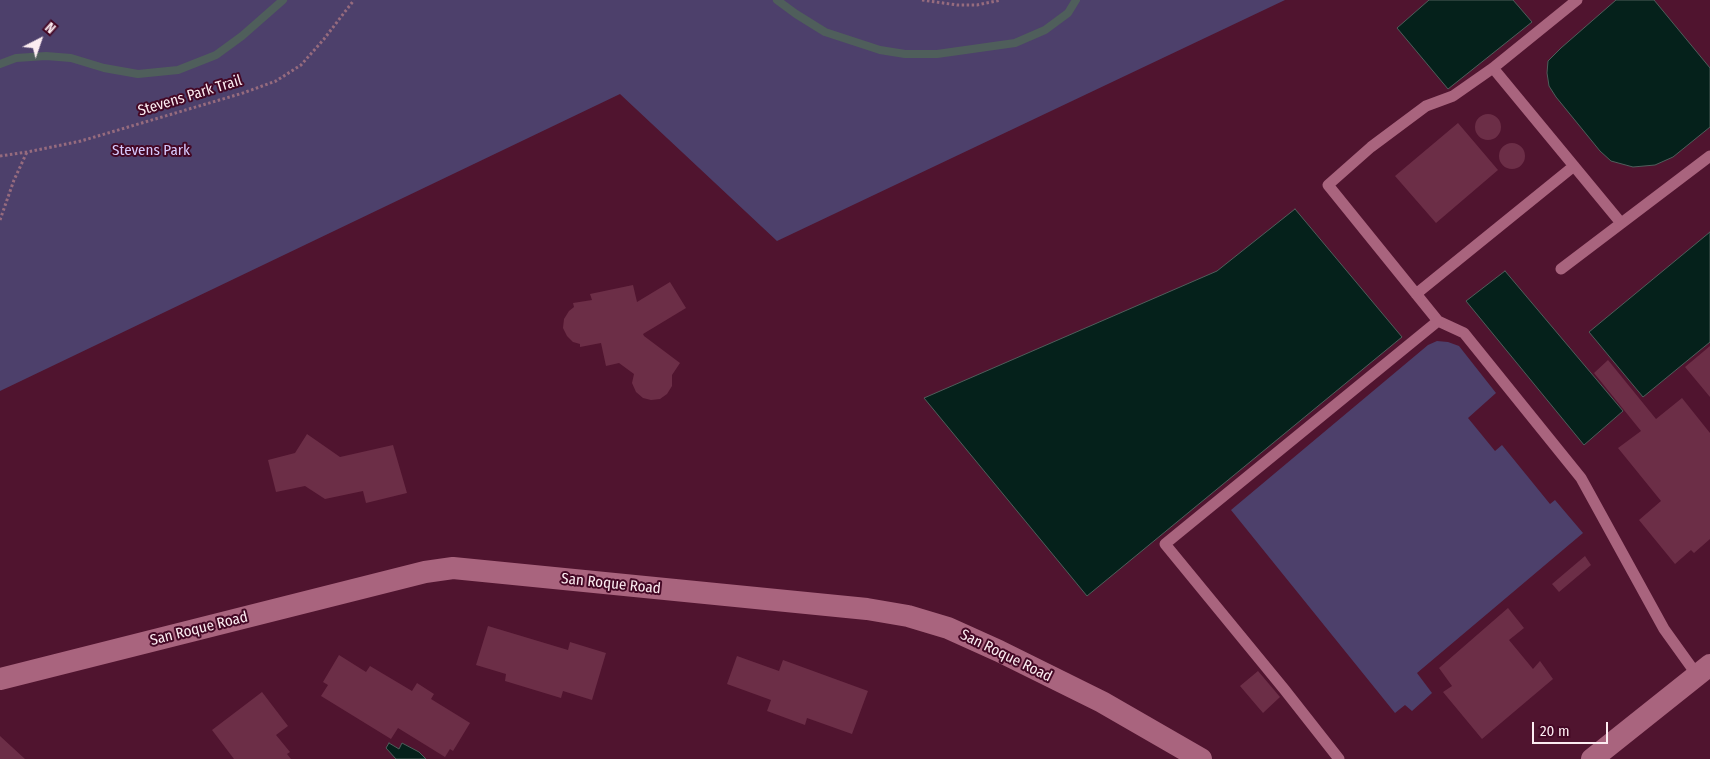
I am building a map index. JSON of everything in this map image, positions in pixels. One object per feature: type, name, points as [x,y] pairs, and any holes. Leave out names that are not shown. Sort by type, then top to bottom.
[{"type":"street","name":"San Roque Road","points":[[0,679],[426,572],[453,568],[867,609],[908,616],[948,628],[999,651],[1102,702],[1201,759]]},
{"type":"street","points":[[1592,759],[1704,670]]},
{"type":"lane","points":[[1577,0],[1493,68],[1453,96],[1426,106],[1371,147],[1328,185],[1438,321],[1464,333],[1582,478],[1664,629],[1704,670]]},
{"type":"lane","points":[[1493,68],[1621,223]]},
{"type":"lane","points":[[1561,269],[1710,156]]},
{"type":"lane","points":[[1416,294],[1574,166]]},
{"type":"lane","points":[[1339,759],[1165,544],[1438,321]]},
{"type":"path","name":"Stevens Park Trail","points":[[0,156],[81,142],[243,93],[276,81],[301,64],[324,39],[354,0]]},
{"type":"path","points":[[922,0],[977,5],[1001,0]]},
{"type":"path","points":[[0,220],[14,180],[27,152]]},
{"type":"green space","name":"Stevens Park","points":[[0,0],[1285,0],[777,241],[620,94],[0,391]]},
{"type":"green space","points":[[1437,341],[1459,346],[1496,393],[1468,418],[1495,451],[1502,445],[1550,504],[1555,500],[1583,533],[1417,673],[1432,693],[1412,711],[1405,705],[1395,713],[1231,510],[1428,345]]},
{"type":"shaded area","points":[[1429,0],[1513,0],[1532,22],[1448,89],[1397,28]]},
{"type":"shaded area","points":[[1616,0],[1654,0],[1710,68],[1710,127],[1673,157],[1655,165],[1633,167],[1611,161],[1600,151],[1549,86],[1548,61]]},
{"type":"shaded area","points":[[1295,209],[1402,337],[1087,596],[924,398],[1217,271]]},
{"type":"shaded area","points":[[1710,232],[1710,342],[1643,397],[1589,332]]},
{"type":"shaded area","points":[[1505,271],[1623,411],[1584,445],[1466,301]]},
{"type":"shaded area","points":[[389,743],[399,749],[402,743],[419,752],[426,759],[396,759],[386,748]]},
{"type":"building","points":[[1488,114],[1497,118],[1501,127],[1497,136],[1488,140],[1479,136],[1475,127],[1479,118]]},
{"type":"building","points":[[1458,123],[1498,170],[1436,223],[1395,176]]},
{"type":"building","points":[[1512,143],[1521,147],[1525,156],[1521,165],[1512,169],[1503,165],[1499,156],[1503,147]]},
{"type":"building","points":[[670,282],[686,308],[643,334],[680,363],[672,375],[672,386],[667,394],[660,399],[651,400],[643,398],[636,392],[632,383],[634,374],[619,363],[606,366],[601,343],[580,347],[580,344],[573,342],[563,328],[564,319],[574,307],[573,303],[592,300],[590,294],[633,285],[637,302]]},
{"type":"building","points":[[1710,346],[1710,397],[1685,367]]},
{"type":"building","points":[[1608,360],[1656,419],[1682,398],[1710,433],[1710,539],[1694,553],[1691,550],[1675,564],[1639,520],[1661,501],[1618,448],[1641,431],[1594,373]]},
{"type":"building","points":[[307,434],[340,457],[393,445],[407,493],[366,503],[363,491],[325,499],[305,486],[276,492],[268,460],[295,453]]},
{"type":"building","points":[[1585,556],[1591,565],[1559,592],[1552,584]]},
{"type":"building","points":[[1508,608],[1524,628],[1509,640],[1533,669],[1540,661],[1553,679],[1482,739],[1443,692],[1452,686],[1439,668]]},
{"type":"building","points":[[488,626],[568,650],[570,642],[606,653],[592,700],[563,691],[561,698],[505,681],[506,674],[476,665]]},
{"type":"building","points":[[339,655],[366,672],[370,666],[412,691],[417,683],[434,694],[431,699],[470,723],[453,751],[450,749],[445,757],[398,728],[391,739],[321,696],[328,685],[323,682]]},
{"type":"building","points":[[737,656],[779,671],[783,660],[868,691],[852,734],[807,718],[805,725],[767,711],[771,700],[727,684]]},
{"type":"building","points":[[1258,671],[1280,697],[1263,713],[1240,686]]},
{"type":"building","points":[[262,692],[288,726],[276,735],[290,752],[287,754],[291,759],[234,759],[212,730]]},
{"type":"building","points":[[0,736],[25,759],[0,759]]},
{"type":"waterway","points":[[0,64],[16,58],[46,56],[71,58],[104,68],[138,74],[178,70],[216,55],[242,36],[283,0]]},
{"type":"waterway","points":[[777,0],[825,32],[880,50],[905,54],[937,54],[1015,43],[1045,30],[1068,13],[1076,0]]}]
